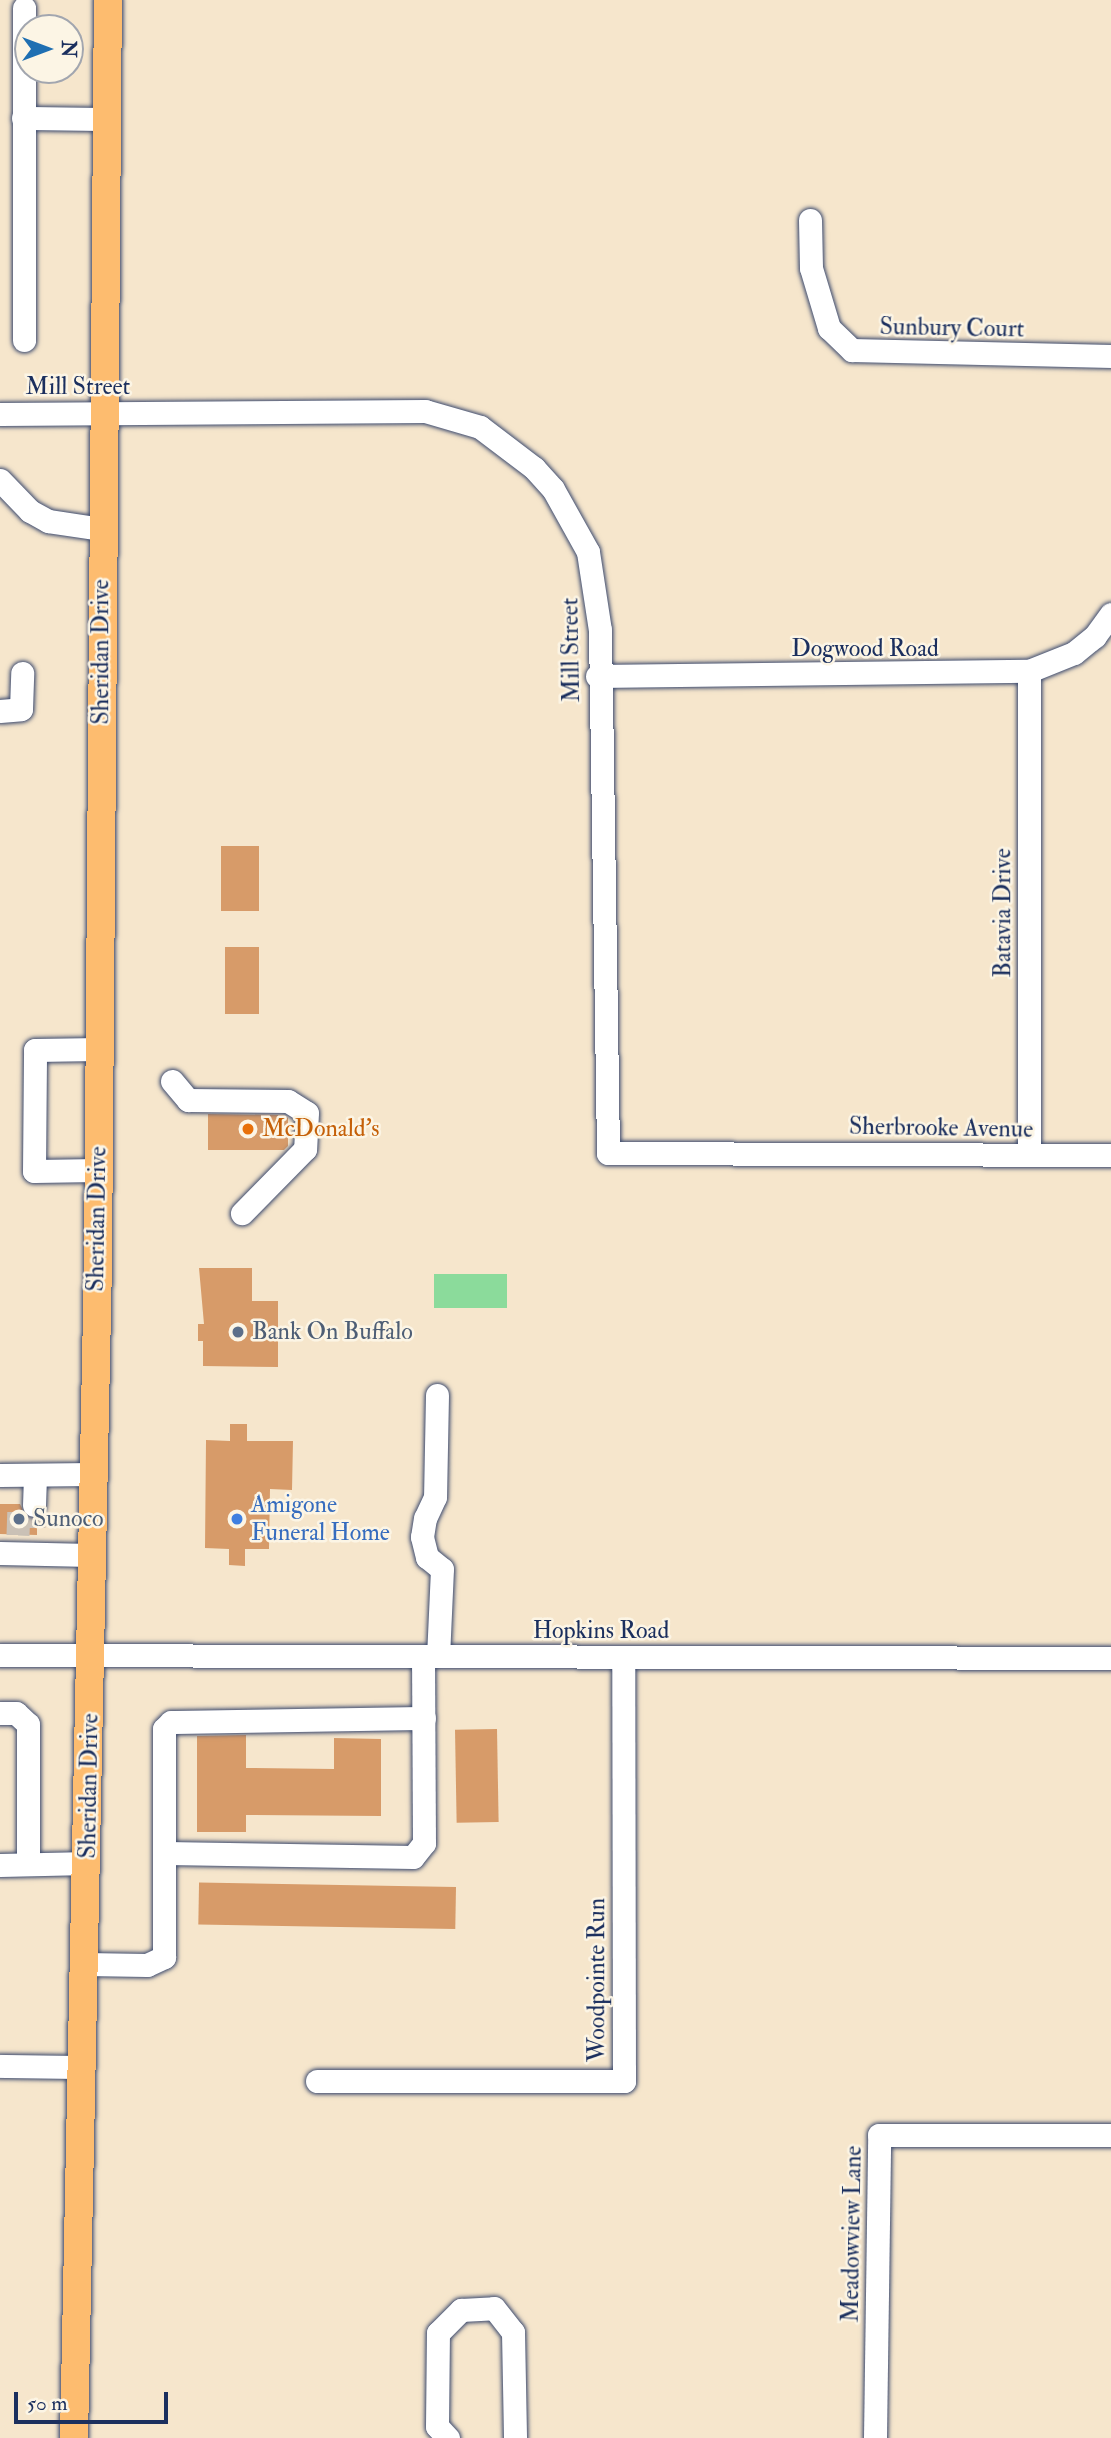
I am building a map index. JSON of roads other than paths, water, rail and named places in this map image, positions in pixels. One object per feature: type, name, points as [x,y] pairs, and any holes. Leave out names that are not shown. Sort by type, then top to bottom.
[{"type":"main road","name":"Sheridan Drive","points":[[74,2438],[88,1863],[98,1170],[108,0]]},
{"type":"street","points":[[24,8],[24,340]]},
{"type":"street","points":[[23,118],[107,119]]},
{"type":"street","name":"Sunbury Court","points":[[810,220],[811,268],[830,328],[852,350],[1111,356]]},
{"type":"street","name":"Mill Street","points":[[0,414],[425,411],[480,428],[534,468],[576,522],[596,583],[608,1153],[770,1152]]},
{"type":"street","points":[[0,480],[30,511],[48,521],[102,529]]},
{"type":"street","name":"Dogwood Road","points":[[597,676],[1029,671],[1074,653],[1095,636],[1111,614]]},
{"type":"street","name":"Batavia Drive","points":[[1029,671],[1029,1155]]},
{"type":"street","points":[[0,711],[21,709],[22,673]]},
{"type":"street","points":[[98,1170],[34,1171],[34,1130],[35,1050],[99,1049]]},
{"type":"street","points":[[172,1081],[188,1100],[288,1101],[307,1113],[305,1149],[242,1213]]},
{"type":"street","name":"Sherbrooke Avenue","points":[[770,1152],[1111,1156]]},
{"type":"street","points":[[166,1853],[413,1857],[424,1843],[424,1718],[442,1569],[427,1557],[422,1537],[425,1518],[435,1497],[437,1395]]},
{"type":"street","points":[[26,1505],[18,1475],[93,1474]]},
{"type":"street","points":[[21,1546],[91,1555]]},
{"type":"street","name":"Hopkins Road","points":[[0,1655],[1111,1658]]},
{"type":"street","name":"Woodpointe Run","points":[[317,2081],[624,2081],[623,1657]]},
{"type":"street","points":[[0,1713],[16,1713],[29,1724],[28,1864]]},
{"type":"street","points":[[85,1964],[146,1965],[164,1957],[164,1729],[171,1722],[424,1718]]},
{"type":"street","points":[[0,1864],[88,1863]]},
{"type":"street","points":[[0,2066],[83,2067]]},
{"type":"street","name":"Meadowview Lane","points":[[875,2438],[879,2135],[1111,2135]]},
{"type":"street","points":[[448,2438],[437,2426],[438,2333],[461,2310],[494,2308],[513,2332],[514,2438]]},
{"type":"tunnel","points":[[18,1535],[19,1504]]},
{"type":"tunnel","points":[[34,1505],[34,1535]]},
{"type":"place","name":"McDonald's","points":[[248,1129]]},
{"type":"place","name":"Bank On Buffalo","points":[[238,1332]]},
{"type":"place","name":"Sunoco","points":[[19,1519]]},
{"type":"place","name":"Amigone Funeral Home","points":[[237,1519]]}]
